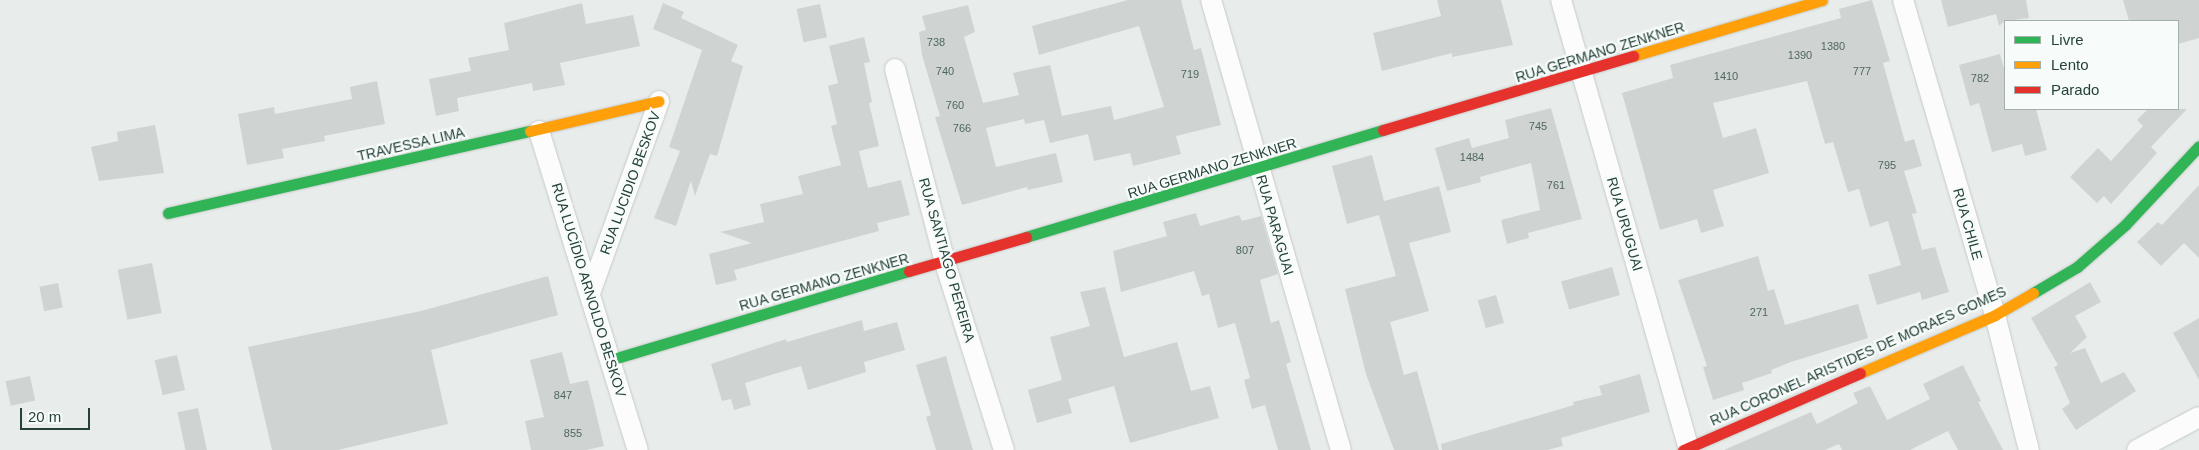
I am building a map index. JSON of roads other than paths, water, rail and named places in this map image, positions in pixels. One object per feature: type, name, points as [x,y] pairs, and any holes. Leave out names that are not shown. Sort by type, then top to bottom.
[{"type":"street","name":"RUA PARAGUAI","points":[[1211,0],[1341,450]]},
{"type":"street","name":"RUA URUGUAI","points":[[1561,0],[1686,449]]},
{"type":"street","name":"RUA GERMANO ZENKNER","points":[[610,360],[1259,170],[1822,0]]},
{"type":"street","name":"RUA CHILE","points":[[1903,0],[1995,315],[2029,450]]},
{"type":"street","name":"RUA SANTIAGO PEREIRA","points":[[895,69],[945,262],[1004,450]]},
{"type":"street","name":"TRAVESSA LIMA","points":[[168,213],[539,131],[659,101]]},
{"type":"street","name":"RUA LUCIDIO BESKOV","points":[[590,293],[659,101]]},
{"type":"street","name":"RUA LUCÍDIO ARNOLDO BESKOV","points":[[539,131],[638,450]]},
{"type":"street","name":"RUA CORONEL ARISTIDES DE MORAES GOMES","points":[[1686,449],[1995,315],[2077,267],[2125,225],[2199,146]]},
{"type":"street","points":[[2137,450],[2199,417]]}]
